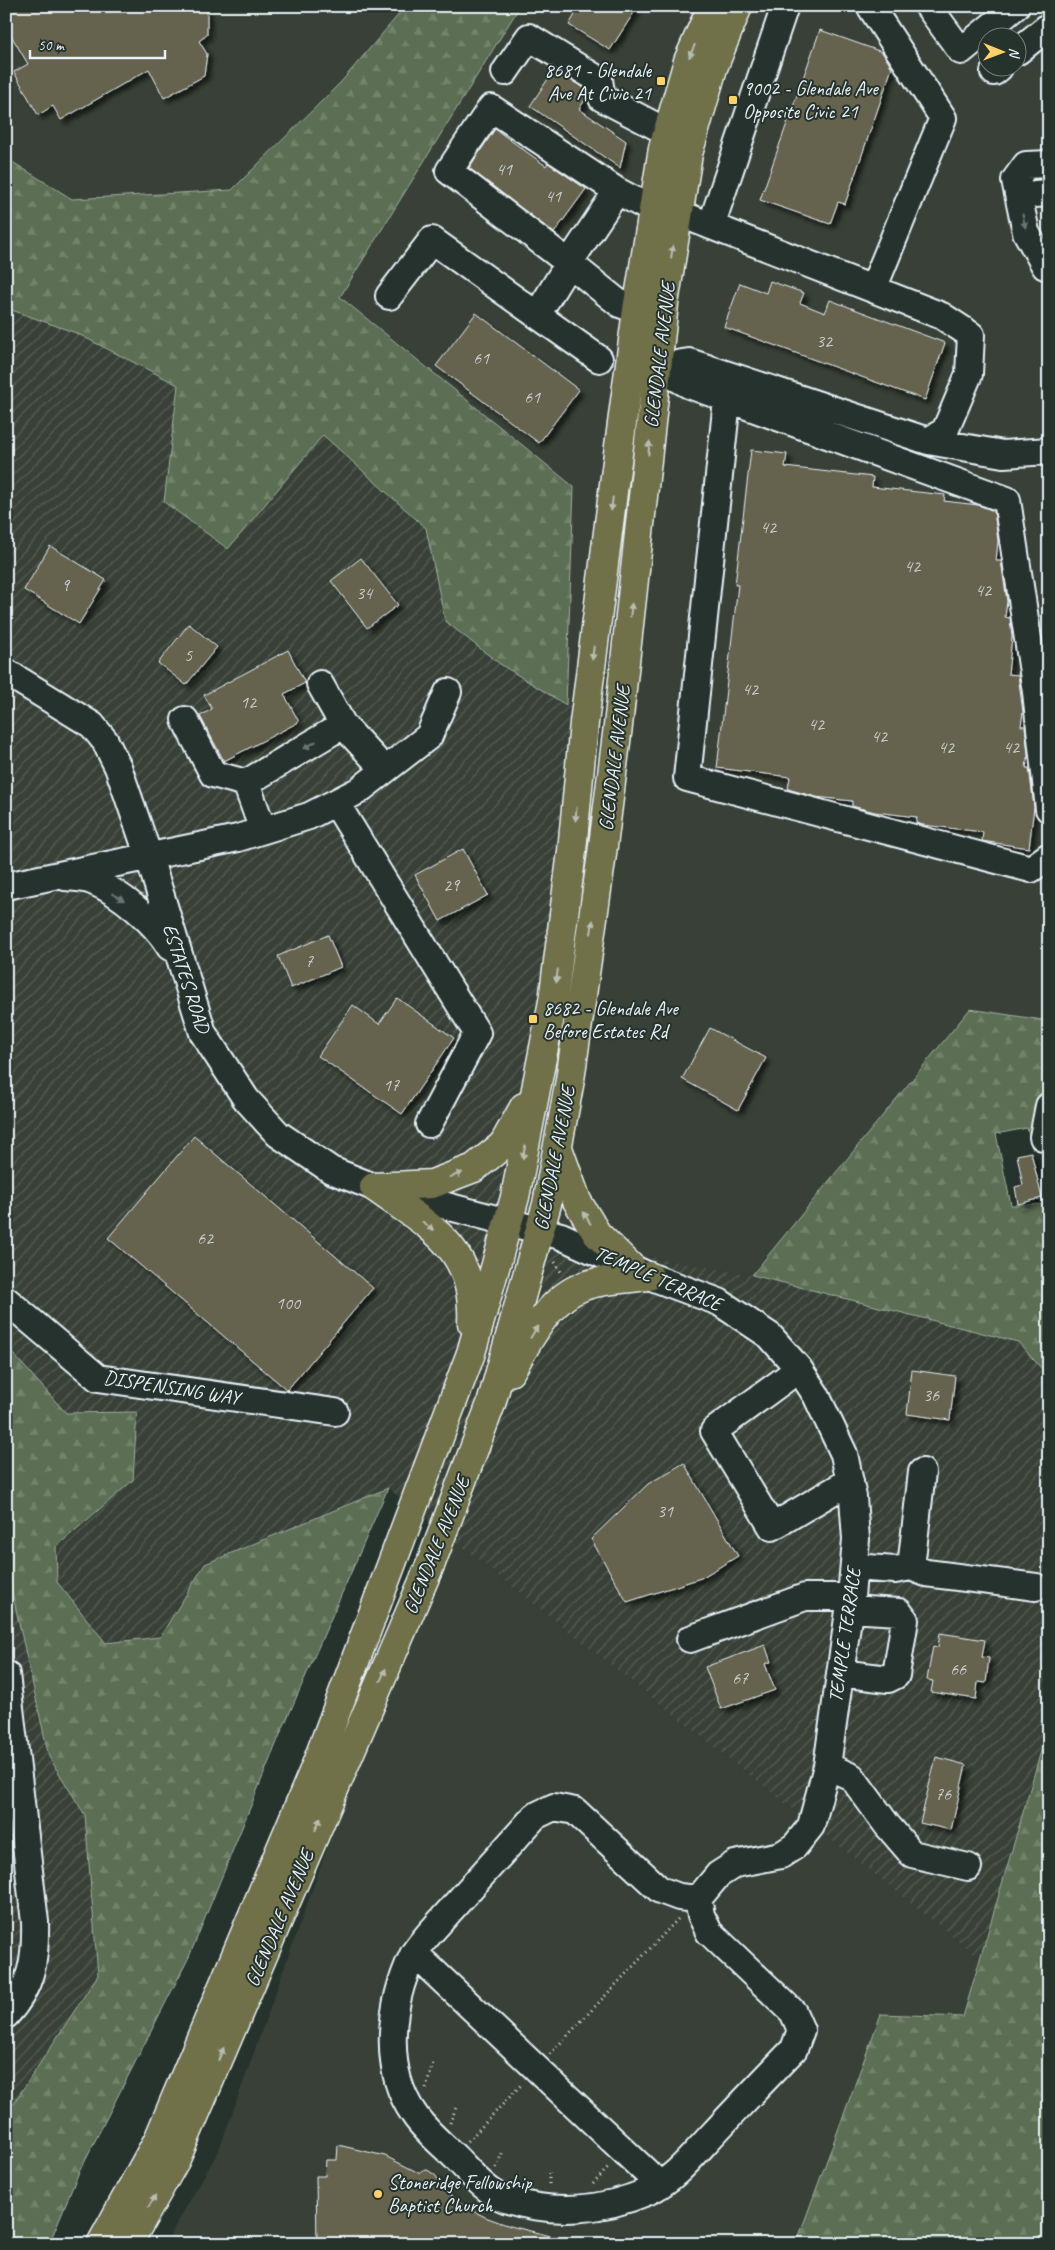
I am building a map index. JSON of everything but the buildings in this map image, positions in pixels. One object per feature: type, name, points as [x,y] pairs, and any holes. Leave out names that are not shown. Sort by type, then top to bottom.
[{"type":"main road","name":"GLENDALE AVENUE","points":[[128,2244],[176,2159],[431,1563],[491,1404],[540,1229],[558,1148],[580,1009],[618,726],[664,304],[668,132],[688,61],[712,6]]},
{"type":"main road","name":"GLENDALE AVENUE","points":[[101,2244],[158,2140],[316,1765],[471,1353],[517,1187],[555,992],[572,851],[584,723],[636,310],[666,212],[688,154],[713,68],[738,6]]},
{"type":"main road","points":[[374,1187],[432,1184],[474,1168],[504,1145],[520,1117],[538,1074]]},
{"type":"main road","points":[[558,1148],[577,1201],[597,1234],[640,1272]]},
{"type":"main road","points":[[374,1187],[430,1227],[455,1250],[462,1263],[470,1287],[473,1314],[471,1353]]},
{"type":"main road","points":[[491,1404],[543,1317],[568,1294],[585,1286],[640,1272]]},
{"type":"street","points":[[711,226],[785,6]]},
{"type":"street","points":[[870,6],[943,118],[873,289]]},
{"type":"street","points":[[928,6],[961,51],[978,42]]},
{"type":"street","points":[[1001,28],[1016,6]]},
{"type":"street","points":[[1028,43],[1049,26]]},
{"type":"street","points":[[505,72],[529,37],[599,80],[602,98],[668,132]]},
{"type":"street","points":[[636,310],[620,304],[448,171],[491,108],[617,191],[666,212],[711,226],[942,316],[971,335],[969,374],[945,431],[928,441]]},
{"type":"street","points":[[1049,164],[1026,165],[1015,180],[1026,232],[1045,266],[1049,266]]},
{"type":"street","points":[[538,315],[569,263],[617,191]]},
{"type":"street","points":[[389,296],[432,240],[599,359]]},
{"type":"street","points":[[631,351],[689,385],[1007,500],[1036,692],[1049,809]]},
{"type":"street","points":[[657,367],[689,362],[928,441],[1003,454],[1049,451]]},
{"type":"street","points":[[727,400],[687,778],[1031,869],[1049,856]]},
{"type":"street","name":"ESTATES ROAD","points":[[6,672],[92,725],[105,741],[118,767],[149,857],[203,1033],[246,1099],[278,1134],[331,1170],[374,1187],[508,1221]]},
{"type":"street","points":[[320,684],[344,725],[385,770]]},
{"type":"street","points":[[6,886],[238,838],[309,816],[358,792],[429,736],[448,692]]},
{"type":"street","points":[[185,720],[213,774],[246,783],[344,725]]},
{"type":"street","points":[[246,783],[263,830]]},
{"type":"street","points":[[336,803],[477,1033],[429,1124]]},
{"type":"street","points":[[57,875],[92,881],[126,902],[152,922],[181,964]]},
{"type":"street","points":[[1043,1137],[1049,1106]]},
{"type":"street","name":"TEMPLE TERRACE","points":[[508,1221],[561,1236],[640,1272],[719,1302],[770,1336],[800,1369],[816,1395],[844,1454],[853,1497],[856,1539],[854,1567],[827,1766],[811,1826],[795,1846],[781,1854],[735,1864],[718,1875],[689,1908]]},
{"type":"street","name":"DISPENSING WAY","points":[[6,1300],[98,1378],[335,1412]]},
{"type":"street","points":[[800,1369],[714,1431],[772,1527],[850,1481]]},
{"type":"street","points":[[911,1567],[922,1472]]},
{"type":"street","points":[[854,1567],[896,1570],[911,1567],[926,1573],[1036,1587]]},
{"type":"street","points":[[690,1639],[805,1597],[899,1612],[905,1620],[896,1675],[888,1679],[840,1673]]},
{"type":"street","points":[[6,1674],[35,1922],[36,1950],[23,1994],[6,2015]]},
{"type":"street","points":[[827,1766],[852,1777],[887,1825],[912,1854],[968,1867]]},
{"type":"street","points":[[554,1807],[575,1811],[660,1890],[679,1897],[689,1908],[701,1915],[709,1932],[793,2012],[801,2030],[794,2048],[677,2172],[660,2185],[621,2202],[594,2208],[566,2209],[537,2206],[504,2198],[485,2186],[413,2113],[400,2084],[393,2052],[394,2017],[401,1984],[414,1954],[428,1934],[535,1816],[554,1807]]},
{"type":"street","points":[[414,1954],[660,2185]]},
{"type":"path","points":[[461,2137],[467,2143],[689,1908]]},
{"type":"path","points":[[426,2097],[426,2089],[433,2063]]},
{"type":"path","points":[[444,2121],[449,2126],[457,2106]]},
{"type":"path","points":[[495,2170],[503,2151]]},
{"type":"path","points":[[588,2189],[624,2151]]},
{"type":"path","points":[[488,2163],[500,2174]]},
{"type":"path","points":[[549,2173],[550,2188]]},
{"type":"path","points":[[541,2186],[550,2188],[554,2192]]},
{"type":"shaded area","points":[[6,6],[406,6],[341,82],[232,190],[72,199],[6,158]]},
{"type":"shaded area","points":[[520,6],[1049,6],[1049,1021],[970,1009],[752,1275],[533,1236],[600,707],[566,705],[574,487],[340,297]]},
{"type":"shaded area","points":[[6,308],[76,333],[178,385],[164,502],[227,549],[323,435],[426,528],[445,621],[500,664],[566,705],[600,707],[533,1236],[752,1275],[1018,1342],[1049,1377],[1049,1724],[980,1958],[388,1488],[205,1564],[160,1638],[106,1643],[57,1582],[56,1547],[133,1480],[137,1412],[66,1413],[6,1346]]},
{"type":"shaded area","points":[[441,1530],[980,1958],[963,2018],[803,2229],[796,2244],[165,2244],[219,2150]]},
{"type":"shaded area","points":[[6,1565],[49,1756],[85,1815],[98,1975],[6,2115]]},
{"type":"green space","points":[[406,6],[520,6],[340,297],[574,487],[566,705],[500,664],[445,621],[426,528],[323,435],[228,549],[164,502],[178,385],[76,333],[6,308],[6,158],[72,199],[232,190],[341,82]]},
{"type":"green space","points":[[970,1009],[1049,1021],[1049,1377],[1018,1342],[752,1275]],"holes":[[[1027,1128],[1032,1148],[1046,1151],[1047,1204],[1011,1205],[996,1134]]]},
{"type":"green space","points":[[6,1346],[66,1413],[137,1412],[133,1480],[56,1547],[57,1582],[106,1643],[160,1637],[205,1564],[388,1488],[279,1737],[189,1957],[79,2172],[49,2244],[6,2244],[6,2115],[98,1975],[85,1815],[49,1757],[6,1565]]},
{"type":"green space","points":[[1049,1724],[1049,2244],[796,2244],[881,2014],[963,2017]]},
{"type":"place","name":"8681 - Glendale Ave At Civic 21","points":[[661,81]]},
{"type":"place","name":"9002 - Glendale Ave Opposite Civic 21","points":[[733,100]]},
{"type":"place","name":"8682 - Glendale Ave Before Estates Rd","points":[[533,1019]]},
{"type":"place","name":"Stoneridge Fellowship Baptist Church","points":[[378,2194]]}]
